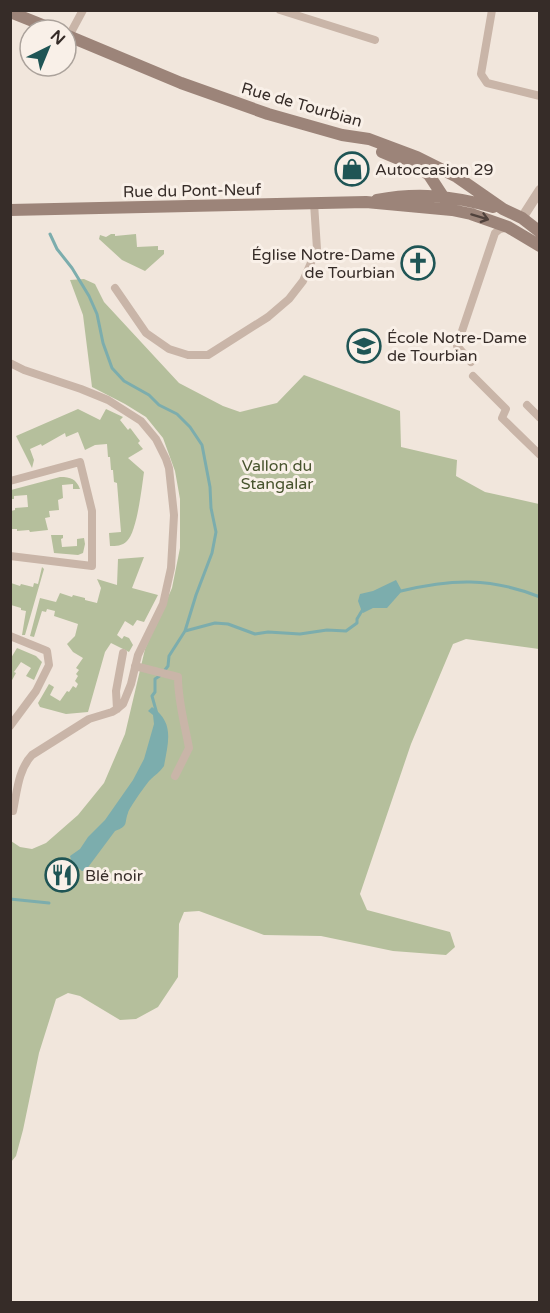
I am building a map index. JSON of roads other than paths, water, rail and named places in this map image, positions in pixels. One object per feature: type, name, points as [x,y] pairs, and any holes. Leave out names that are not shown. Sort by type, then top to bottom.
[{"type":"main road","points":[[10,12],[25,18]]},
{"type":"main road","name":"Rue de Tourbian","points":[[78,40],[181,83],[257,110],[342,135],[369,139],[417,157],[457,177],[540,232]]},
{"type":"main road","points":[[342,135],[420,168],[429,175],[452,210]]},
{"type":"main road","points":[[419,196],[428,184],[429,175]]},
{"type":"main road","name":"Rue du Pont-Neuf","points":[[366,202],[397,196],[443,196],[503,209]]},
{"type":"main road","name":"Rue du Pont-Neuf","points":[[15,210],[366,202],[452,210],[471,214],[508,227],[540,246]]},
{"type":"main road","points":[[508,227],[522,218]]},
{"type":"street","points":[[280,10],[375,40]]},
{"type":"street","points":[[492,10],[481,74],[487,83],[540,96]]},
{"type":"street","points":[[522,218],[540,190]]},
{"type":"street","points":[[115,288],[146,333],[152,338],[169,349],[188,355],[208,355],[268,317],[290,299],[303,281],[317,249],[314,203]]},
{"type":"street","points":[[471,362],[457,346],[495,233],[508,227]]},
{"type":"street","points":[[10,363],[108,400],[141,421],[156,438],[166,459],[174,514],[171,568],[163,604],[138,655],[123,704],[117,709],[89,719],[32,755],[26,761],[22,771],[13,811]]},
{"type":"street","points":[[473,376],[506,409],[502,418],[540,455]]},
{"type":"street","points":[[527,405],[540,418]]},
{"type":"street","points":[[10,481],[80,462],[92,511],[92,566],[10,556]]},
{"type":"street","points":[[10,636],[47,651],[49,665],[36,691],[10,726]]},
{"type":"street","points":[[117,709],[116,691],[123,653]]},
{"type":"street","points":[[135,666],[174,676],[189,748],[175,776]]},
{"type":"water","points":[[396,580],[402,591],[387,608],[373,608],[362,612],[358,601],[360,594],[373,591]]},
{"type":"water","points":[[152,707],[167,726],[168,741],[164,766],[148,782],[129,810],[124,826],[115,831],[86,870],[82,871],[72,863],[70,856],[80,849],[105,820],[133,780],[144,759],[154,724],[153,715],[148,711]]},
{"type":"waterway","points":[[50,234],[57,249],[89,296],[97,314],[103,343],[112,368],[124,381],[149,395],[159,405],[177,414],[190,427],[202,445],[216,532],[212,553],[185,631],[169,656],[168,666],[155,679],[155,692],[152,696],[157,714]]},
{"type":"waterway","points":[[401,591],[437,584],[470,582],[504,586],[540,597]]},
{"type":"waterway","points":[[185,631],[215,623],[228,624],[255,634],[346,631],[357,623],[363,609]]},
{"type":"waterway","points":[[10,899],[49,903]]},
{"type":"place","name":"Autoccasion 29","points":[[352,169]]},
{"type":"place","name":"Église Notre-Dame de Tourbian","points":[[418,263]]},
{"type":"place","name":"École Notre-Dame de Tourbian","points":[[364,346]]},
{"type":"place","name":"Blé noir","points":[[62,875]]},
{"type":"park label","name":"Vallon du Stangalar","points":[[277,474]]}]
